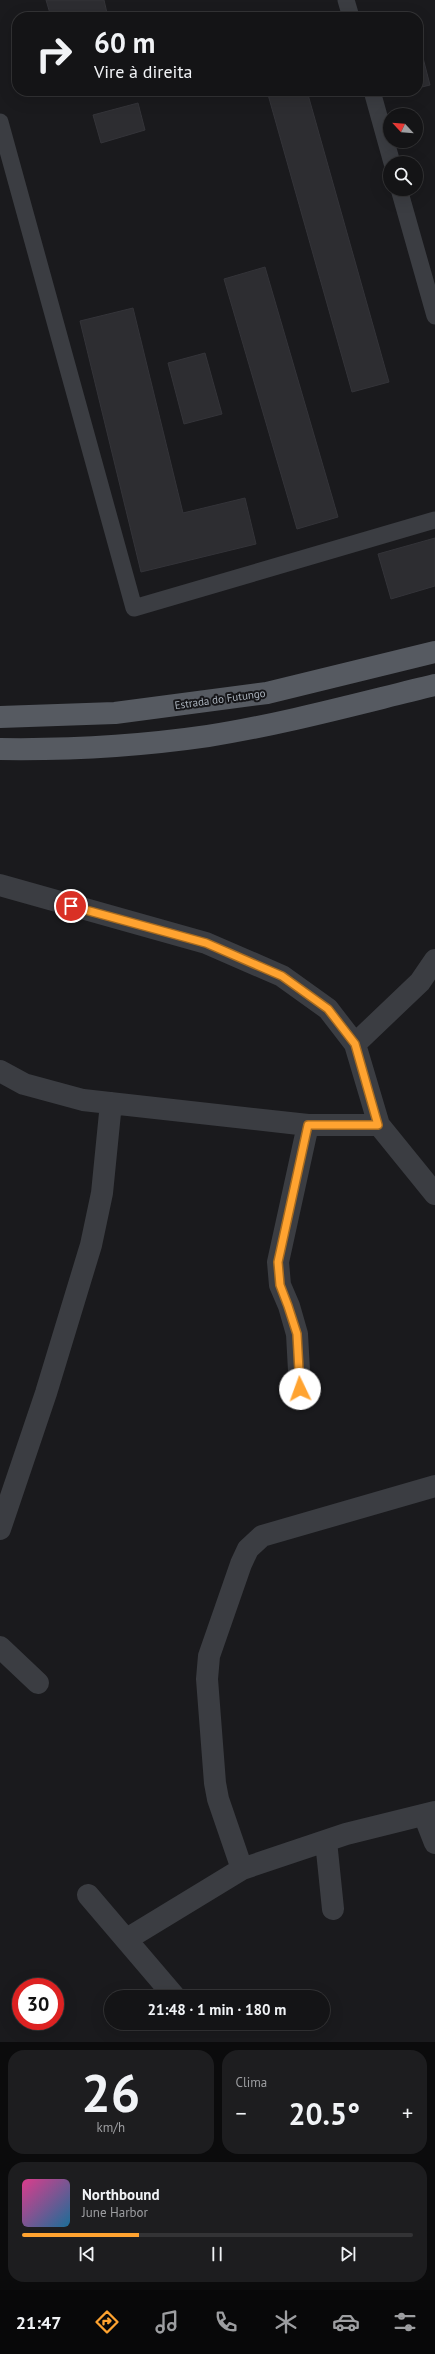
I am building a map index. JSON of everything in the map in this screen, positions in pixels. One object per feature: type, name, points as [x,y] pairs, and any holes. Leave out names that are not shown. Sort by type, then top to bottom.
[{"type":"main road","name":"Estrada do Futungo","points":[[0,717],[115,713],[267,693],[435,652]]},
{"type":"main road","points":[[0,749],[40,750],[99,747],[208,736],[266,725],[435,685]]},
{"type":"street","points":[[0,885],[206,943],[282,976],[328,1009],[355,1044],[378,1125],[435,1194]]},
{"type":"street","points":[[355,1044],[420,982],[435,960]]},
{"type":"street","points":[[0,1071],[24,1084],[84,1100],[308,1125],[378,1125]]},
{"type":"street","points":[[0,1529],[46,1393],[90,1245],[102,1193],[111,1103]]},
{"type":"street","points":[[300,1389],[297,1334],[280,1285],[278,1262],[308,1125]]},
{"type":"street","points":[[242,1869],[218,1799],[215,1782],[207,1679],[209,1656],[241,1564],[248,1549],[262,1536],[435,1486]]},
{"type":"street","points":[[0,1647],[38,1683]]},
{"type":"street","points":[[127,1939],[242,1869],[326,1842],[346,1834],[429,1813],[435,1843]]},
{"type":"street","points":[[326,1842],[333,1909]]},
{"type":"street","points":[[88,1895],[169,1990]]},
{"type":"lane","points":[[346,0],[350,12]]},
{"type":"lane","points":[[373,96],[390,156]]},
{"type":"lane","points":[[0,122],[134,608],[435,520]]},
{"type":"lane","points":[[401,196],[435,316]]},
{"type":"building","points":[[46,0],[104,0],[107,12],[50,12]]},
{"type":"building","points":[[423,58],[430,85],[423,87]]},
{"type":"building","points":[[268,96],[308,96],[389,382],[352,392]]},
{"type":"building","points":[[138,103],[145,130],[101,143],[93,115]]},
{"type":"building","points":[[265,267],[338,517],[297,529],[224,279]]},
{"type":"building","points":[[133,308],[183,513],[245,498],[256,544],[141,572],[80,321]]},
{"type":"building","points":[[205,353],[222,414],[184,424],[168,363]]},
{"type":"building","points":[[435,538],[435,586],[391,599],[378,554]]},
{"type":"route","points":[[71,906],[206,943],[282,976],[328,1009],[355,1044],[378,1125],[308,1125],[278,1262],[280,1285],[297,1334],[300,1389]]}]
